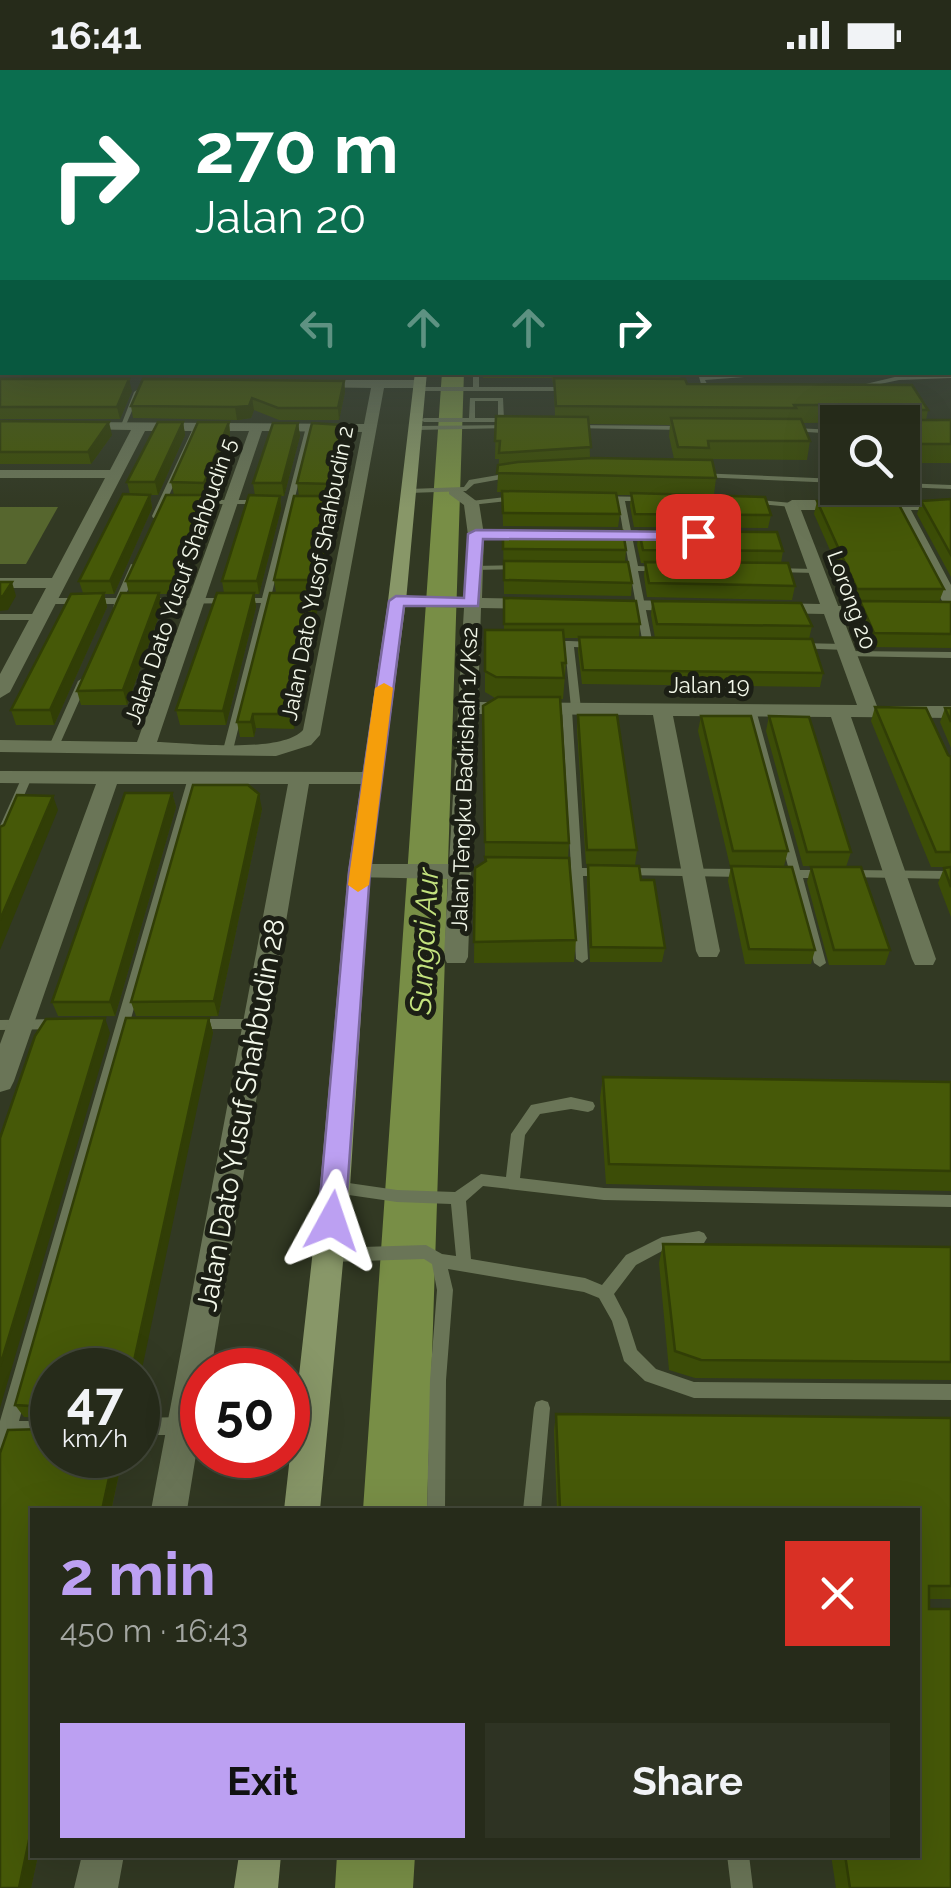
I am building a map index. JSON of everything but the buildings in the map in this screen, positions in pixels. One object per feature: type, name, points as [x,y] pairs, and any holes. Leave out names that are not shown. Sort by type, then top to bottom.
[{"type":"main road","points":[[302,1508],[335,1187],[360,872],[421,380]]},
{"type":"main road","points":[[256,1888],[260,1858]]},
{"type":"street","name":"Jalan Dato Yusof Shahbudin 2","points":[[228,750],[276,750],[304,741],[313,731],[327,600],[346,503],[378,377]]},
{"type":"street","points":[[299,378],[421,380]]},
{"type":"street","points":[[124,384],[142,384]]},
{"type":"street","points":[[52,426],[367,428]]},
{"type":"street","points":[[0,692],[9,658],[44,609],[108,501],[131,426]]},
{"type":"street","name":"Jalan Dato Yusuf Shahbudin 5","points":[[146,749],[256,427]]},
{"type":"street","points":[[0,474],[115,474]]},
{"type":"street","points":[[446,491],[471,502]]},
{"type":"street","name":"Jalan Tengku Badrishah 1/Ks2","points":[[456,957],[449,871],[467,708],[480,644],[472,602],[476,534],[471,502]]},
{"type":"street","points":[[792,505],[820,505]]},
{"type":"street","name":"Lorong 20","points":[[792,505],[869,711]]},
{"type":"street","points":[[901,505],[951,601]]},
{"type":"street","points":[[920,505],[951,505]]},
{"type":"street","points":[[476,534],[495,535]]},
{"type":"street","points":[[571,535],[686,536]]},
{"type":"street","points":[[784,537],[804,537]]},
{"type":"street","points":[[0,582],[58,583]]},
{"type":"street","points":[[396,601],[547,604]]},
{"type":"street","points":[[585,604],[698,606]]},
{"type":"street","points":[[755,607],[830,608]]},
{"type":"street","name":"Jalan 19","points":[[467,708],[869,711],[929,719],[951,712]]},
{"type":"street","points":[[662,710],[708,951]]},
{"type":"street","points":[[839,711],[924,959]]},
{"type":"street","points":[[0,746],[228,750]]},
{"type":"street","points":[[0,777],[371,778]]},
{"type":"street","points":[[0,1081],[10,1025],[108,778]]},
{"type":"street","name":"Jalan Dato Yusuf Shahbudin 28","points":[[200,1348],[300,778]]},
{"type":"street","points":[[360,872],[449,871]]},
{"type":"street","name":"Jalan Dato Yusuf Shahbudin 28","points":[[169,1508],[180,1456]]},
{"type":"street","points":[[96,1888],[102,1858]]},
{"type":"lane","points":[[476,375],[476,386]]},
{"type":"lane","points":[[698,375],[704,384],[701,390]]},
{"type":"lane","points":[[874,375],[875,382]]},
{"type":"lane","points":[[840,389],[951,376]]},
{"type":"lane","points":[[421,380],[452,389],[574,385]]},
{"type":"lane","points":[[131,426],[142,384]]},
{"type":"lane","points":[[684,390],[718,391]]},
{"type":"lane","points":[[416,424],[500,420],[501,399],[472,399],[472,420]]},
{"type":"lane","points":[[444,424],[455,429],[515,427]]},
{"type":"lane","points":[[148,534],[196,427]]},
{"type":"lane","points":[[228,750],[309,427]]},
{"type":"lane","points":[[569,427],[695,428]]},
{"type":"lane","points":[[786,430],[820,431]]},
{"type":"lane","points":[[681,473],[820,480]]},
{"type":"lane","points":[[408,491],[466,489],[472,482],[518,475]]},
{"type":"lane","points":[[920,486],[951,487]]},
{"type":"lane","points":[[471,502],[533,498]]},
{"type":"lane","points":[[586,498],[660,500]]},
{"type":"lane","points":[[621,498],[648,645]]},
{"type":"lane","points":[[735,500],[792,505]]},
{"type":"lane","points":[[147,501],[306,502]]},
{"type":"lane","points":[[111,619],[141,551]]},
{"type":"lane","points":[[474,568],[526,567]]},
{"type":"lane","points":[[598,568],[668,569]]},
{"type":"lane","points":[[758,570],[816,570]]},
{"type":"lane","points":[[0,617],[119,601],[283,600]]},
{"type":"lane","points":[[830,608],[882,610]]},
{"type":"lane","points":[[529,644],[609,645]]},
{"type":"lane","points":[[569,644],[582,959]]},
{"type":"lane","points":[[628,645],[668,645]]},
{"type":"lane","points":[[786,646],[951,655]]},
{"type":"lane","points":[[54,746],[86,674]]},
{"type":"lane","points":[[752,710],[820,964]]},
{"type":"lane","points":[[0,838],[27,777]]},
{"type":"lane","points":[[0,1458],[4,1430],[194,778]]},
{"type":"lane","points":[[538,872],[951,875]]},
{"type":"lane","points":[[10,1025],[72,1024]]},
{"type":"lane","points":[[106,1024],[143,1024]]},
{"type":"lane","points":[[181,1024],[257,1024]]},
{"type":"lane","points":[[512,1183],[518,1134],[536,1109],[571,1103],[588,1106]]},
{"type":"lane","points":[[335,1187],[398,1196],[458,1198],[480,1180],[604,1194],[951,1202]]},
{"type":"lane","points":[[458,1198],[464,1264]]},
{"type":"lane","points":[[604,1293],[630,1260],[662,1244],[699,1238]]},
{"type":"lane","points":[[328,1255],[433,1256],[585,1285],[604,1293],[630,1355],[651,1375],[694,1390],[951,1392]]},
{"type":"lane","points":[[433,1256],[445,1290],[438,1380],[436,1508]]},
{"type":"lane","points":[[532,1508],[542,1408]]},
{"type":"lane","points":[[4,1430],[30,1429]]},
{"type":"lane","points":[[738,1858],[742,1888]]},
{"type":"green space","points":[[0,507],[58,507],[26,564],[0,564]]},
{"type":"waterway","name":"Sungai Aur","points":[[395,1508],[453,375]]},
{"type":"waterway","name":"Sungai Aur","points":[[374,1888],[376,1858]]},
{"type":"slow traffic","points":[[358,885],[384,688]]},
{"type":"route","points":[[332,1221],[360,872],[396,601],[472,602],[476,534],[698,536]]}]
